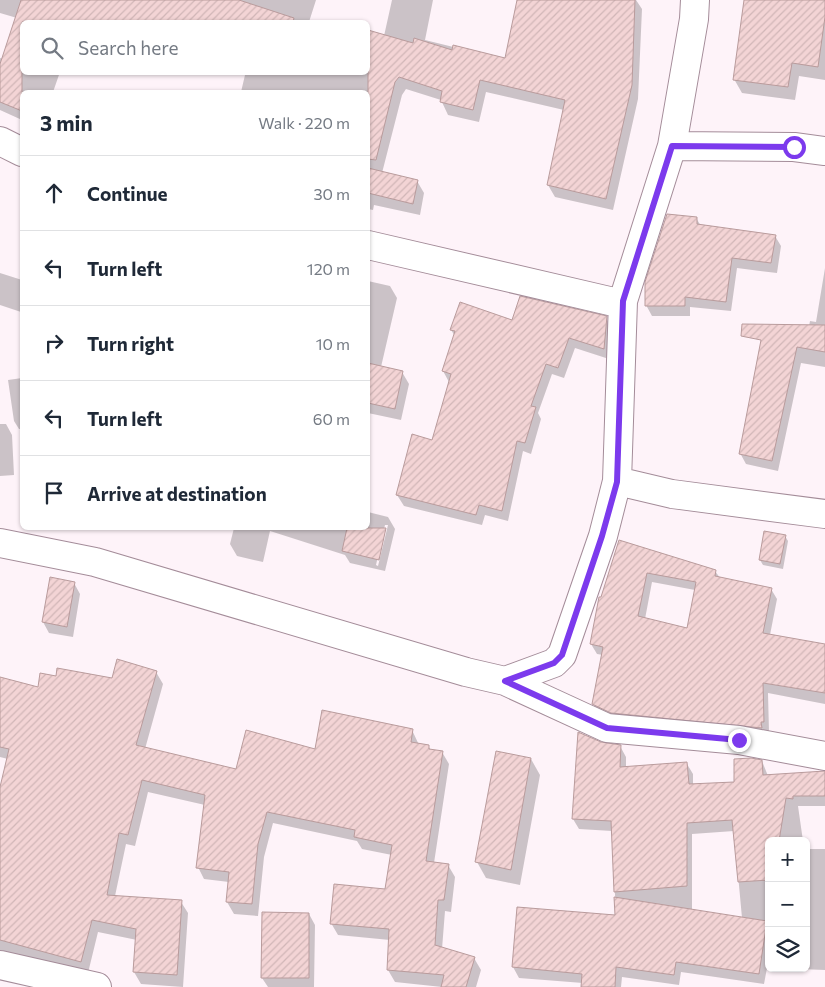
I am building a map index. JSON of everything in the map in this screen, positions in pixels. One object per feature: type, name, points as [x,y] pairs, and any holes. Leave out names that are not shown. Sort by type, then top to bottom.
[{"type":"street","points":[[505,681],[554,663],[562,655],[602,536],[617,482],[623,301],[672,146],[694,18],[695,0]]},
{"type":"street","points":[[0,140],[20,151]]},
{"type":"street","points":[[672,146],[794,147],[825,151]]},
{"type":"street","points":[[370,245],[618,303],[623,301]]},
{"type":"street","points":[[617,482],[672,494],[825,514]]},
{"type":"street","points":[[0,543],[95,562],[466,672],[505,681],[607,728],[739,740],[825,756]]},
{"type":"street","points":[[0,965],[97,987]]},
{"type":"building","points":[[21,0],[239,0],[294,18],[294,20],[20,20],[20,75],[22,75],[22,90],[20,90],[20,110],[0,102],[0,64]]},
{"type":"building","points":[[517,0],[635,0],[632,85],[606,199],[547,185],[565,100],[480,80],[473,110],[440,102],[442,91],[399,77],[395,82],[376,160],[370,159],[370,90],[368,90],[368,75],[370,75],[370,31],[413,43],[414,38],[452,50],[453,45],[505,58]]},
{"type":"building","points":[[744,0],[825,0],[825,17],[818,67],[792,63],[788,87],[733,80]]},
{"type":"building","points":[[370,168],[418,180],[413,204],[370,193]]},
{"type":"building","points":[[667,214],[697,217],[697,224],[776,235],[771,263],[732,258],[726,302],[685,297],[685,306],[645,306],[645,282]]},
{"type":"building","points":[[520,296],[607,316],[604,349],[569,338],[558,368],[546,364],[531,406],[536,407],[525,443],[517,441],[502,511],[479,505],[476,515],[396,495],[412,434],[432,440],[451,374],[442,371],[455,331],[450,330],[460,302],[512,320]]},
{"type":"building","points":[[742,324],[825,325],[825,352],[797,347],[772,461],[739,454],[761,340],[741,336]]},
{"type":"building","points":[[370,363],[403,371],[395,409],[370,403]]},
{"type":"building","points":[[386,528],[379,560],[342,551],[347,530]]},
{"type":"building","points":[[764,531],[786,535],[780,564],[759,560]]},
{"type":"building","points":[[619,540],[716,570],[715,576],[772,588],[763,633],[825,644],[825,693],[763,683],[764,722],[761,722],[762,728],[611,713],[592,704],[603,647],[590,644],[599,597],[601,597]],"holes":[[[647,573],[696,582],[687,628],[638,616]]]},
{"type":"building","points":[[50,577],[75,582],[67,627],[42,622]]},
{"type":"building","points":[[117,659],[157,671],[136,745],[236,769],[246,730],[315,749],[322,710],[413,729],[411,742],[429,745],[429,749],[443,751],[426,861],[449,864],[444,900],[438,900],[435,945],[475,957],[466,987],[441,987],[444,975],[387,970],[389,929],[330,924],[334,884],[385,889],[392,845],[354,837],[355,830],[267,812],[258,844],[252,904],[226,902],[229,872],[196,868],[205,795],[142,780],[128,835],[119,833],[107,895],[182,900],[177,975],[133,972],[136,929],[92,920],[81,962],[0,940],[0,787],[9,749],[0,747],[0,677],[38,687],[40,673],[56,676],[57,668],[112,678]]},
{"type":"building","points":[[578,732],[601,742],[621,745],[620,767],[687,762],[689,784],[734,782],[734,759],[751,758],[762,760],[763,775],[825,771],[825,796],[793,796],[793,799],[786,798],[780,837],[765,837],[765,880],[738,882],[732,820],[687,823],[687,886],[614,892],[611,821],[572,819]]},
{"type":"building","points":[[496,751],[531,758],[511,870],[475,862]]},
{"type":"building","points":[[614,897],[765,921],[765,934],[759,974],[676,962],[674,975],[616,967],[615,987],[581,987],[582,974],[512,967],[517,907],[615,915]]},
{"type":"building","points":[[262,912],[309,913],[309,978],[261,978]]},
{"type":"route","points":[[739,740],[607,728],[505,681],[554,663],[562,655],[602,536],[617,482],[623,301],[672,146],[794,147]]}]
